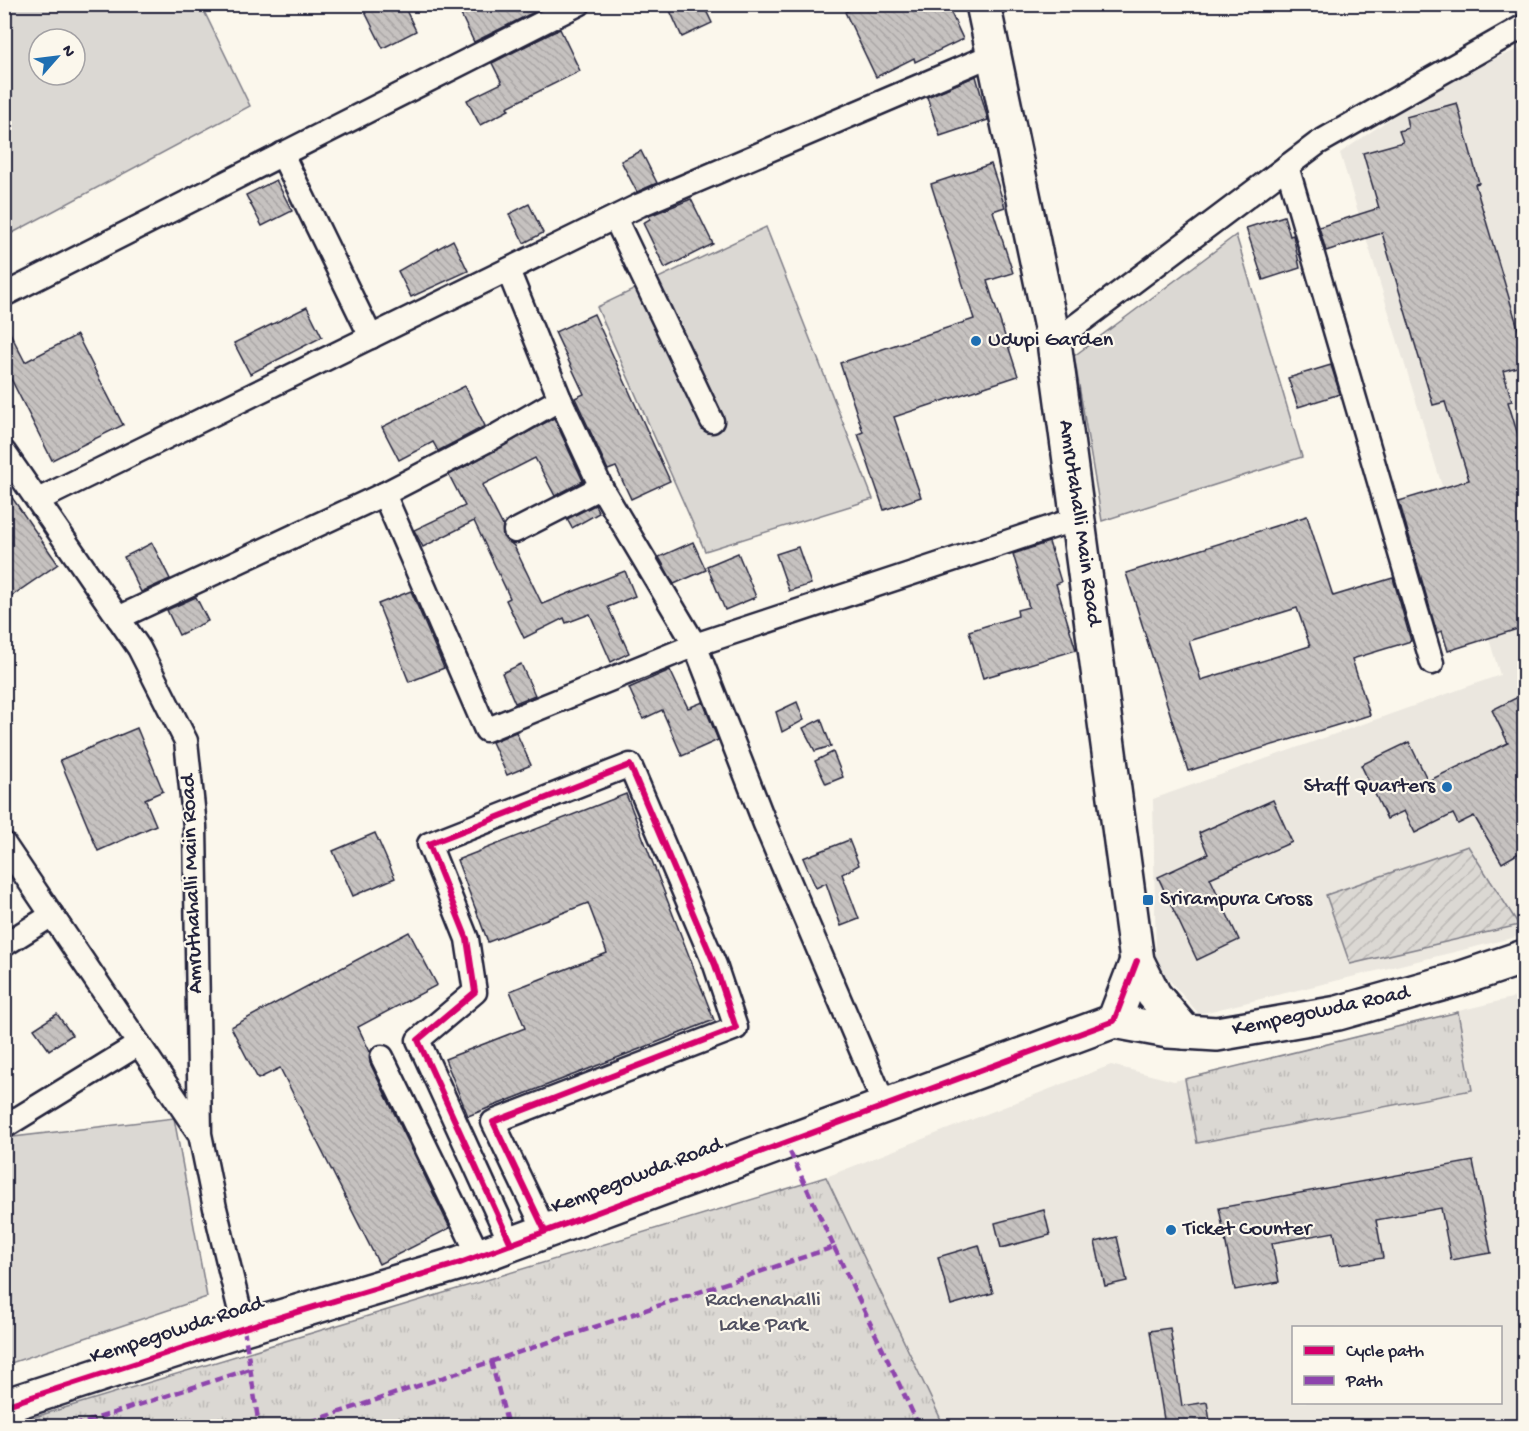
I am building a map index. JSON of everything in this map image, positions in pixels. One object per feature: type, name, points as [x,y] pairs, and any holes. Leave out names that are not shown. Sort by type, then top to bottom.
[{"type":"street","points":[[4,295],[579,4]]},
{"type":"street","name":"Amrutahalli Main Road","points":[[983,4],[1054,342],[1104,705],[1127,903],[1137,961],[1154,995],[1185,1032]]},
{"type":"street","points":[[1054,342],[1318,143],[1524,26]]},
{"type":"street","points":[[38,500],[615,218],[852,113],[993,55]]},
{"type":"street","points":[[282,154],[372,336]]},
{"type":"street","points":[[1287,166],[1432,663]]},
{"type":"street","points":[[615,218],[712,421]]},
{"type":"street","points":[[508,270],[560,399],[601,487],[695,645],[765,824],[884,1104]]},
{"type":"street","points":[[118,618],[384,494],[494,437],[560,399]]},
{"type":"street","name":"Amruthahalli Main Road","points":[[4,452],[139,648],[186,741],[195,826],[200,1134],[244,1328]]},
{"type":"street","points":[[515,531],[601,487]]},
{"type":"street","points":[[384,494],[486,730],[695,645],[1079,518]]},
{"type":"street","points":[[461,1136],[736,1028],[715,965],[630,765],[429,844],[467,939],[475,992],[418,1040],[461,1136],[511,1244]]},
{"type":"street","points":[[4,844],[200,1134]]},
{"type":"street","points":[[4,945],[52,915]]},
{"type":"street","name":"Kempegowda Road","points":[[4,1406],[244,1328],[479,1256],[884,1104],[1114,1021],[1185,1032],[1218,1034],[1338,1013],[1459,979],[1524,957]]},
{"type":"street","points":[[1114,1021],[1137,961]]},
{"type":"street","points":[[4,1127],[139,1044]]},
{"type":"street","points":[[382,1057],[479,1256]]},
{"type":"street","points":[[493,1122],[545,1231]]},
{"type":"shaded area","points":[[1524,47],[1524,935],[1199,1014],[1156,965],[1153,799],[1500,675],[1340,153],[1454,75]]},
{"type":"shaded area","points":[[1524,995],[1524,1426],[944,1426],[826,1177],[1111,1065],[1174,1081]]},
{"type":"green space","points":[[5,4],[201,5],[250,106],[5,237]]},
{"type":"green space","points":[[766,227],[873,499],[705,551],[597,307]]},
{"type":"green space","points":[[1236,235],[1302,457],[1102,521],[1074,356]]},
{"type":"green space","points":[[1468,846],[1519,925],[1350,964],[1326,895]]},
{"type":"green space","points":[[1458,1012],[1472,1090],[1197,1143],[1185,1079]]},
{"type":"green space","points":[[174,1118],[207,1297],[5,1365],[5,1138]]},
{"type":"green space","name":"Rachenahalli Lake Park","points":[[826,1177],[944,1426],[5,1426]]},
{"type":"building","points":[[361,4],[403,4],[416,31],[383,48]]},
{"type":"building","points":[[456,4],[548,4],[548,5],[474,42]]},
{"type":"building","points":[[667,4],[703,4],[712,23],[682,37]]},
{"type":"building","points":[[861,4],[947,4],[963,39],[915,62],[914,58],[876,77],[845,12]]},
{"type":"building","points":[[560,29],[580,71],[507,107],[509,110],[480,125],[467,100],[502,83],[492,63]]},
{"type":"building","points":[[976,76],[988,120],[940,136],[927,97]]},
{"type":"building","points":[[1457,103],[1479,183],[1475,184],[1524,348],[1524,365],[1503,371],[1512,401],[1508,402],[1524,455],[1524,627],[1448,651],[1442,631],[1437,633],[1399,501],[1469,480],[1445,402],[1433,405],[1382,233],[1326,251],[1319,227],[1379,208],[1363,153],[1403,142],[1399,131],[1408,128],[1406,117]]},
{"type":"building","points":[[641,151],[657,183],[637,192],[621,161]]},
{"type":"building","points":[[991,164],[1005,207],[993,211],[1013,273],[987,281],[1018,376],[894,417],[921,497],[884,510],[858,434],[863,432],[840,363],[974,319],[931,184]]},
{"type":"building","points":[[276,180],[292,211],[262,226],[246,195]]},
{"type":"building","points":[[691,199],[713,244],[665,268],[643,223],[650,219],[649,216]]},
{"type":"building","points":[[529,204],[543,233],[524,243],[509,214]]},
{"type":"building","points":[[1284,216],[1290,236],[1293,235],[1300,268],[1263,280],[1246,228]]},
{"type":"building","points":[[453,240],[468,271],[411,297],[398,271]]},
{"type":"building","points":[[307,307],[322,337],[250,374],[234,343]]},
{"type":"building","points":[[594,314],[670,481],[631,499],[616,467],[608,470],[575,398],[584,394],[555,332]]},
{"type":"building","points":[[4,321],[25,362],[77,335],[123,425],[52,460],[4,365]]},
{"type":"building","points":[[1331,365],[1340,394],[1298,407],[1288,378]]},
{"type":"building","points":[[465,386],[485,426],[438,451],[433,442],[399,460],[382,427]]},
{"type":"building","points":[[554,418],[583,481],[555,496],[535,458],[482,485],[503,526],[503,537],[514,546],[542,604],[625,571],[635,596],[608,607],[629,653],[611,662],[590,614],[566,623],[564,618],[524,638],[506,600],[510,598],[474,521],[423,547],[414,530],[465,506],[449,475]]},
{"type":"building","points":[[4,486],[58,564],[4,601]]},
{"type":"building","points":[[595,505],[599,513],[572,528],[567,519]]},
{"type":"building","points":[[1307,516],[1333,596],[1393,578],[1411,641],[1352,659],[1370,715],[1188,771],[1126,573]],"holes":[[[1297,608],[1310,646],[1201,680],[1189,641]]]},
{"type":"building","points":[[693,542],[706,570],[674,584],[659,557]]},
{"type":"building","points":[[1049,542],[1061,582],[1056,584],[1076,650],[983,678],[969,631],[1018,616],[1017,610],[1029,607],[1013,554]]},
{"type":"building","points":[[152,543],[170,579],[141,592],[124,557]]},
{"type":"building","points":[[798,547],[811,584],[789,591],[776,554]]},
{"type":"building","points":[[738,553],[756,597],[725,610],[707,566]]},
{"type":"building","points":[[411,591],[444,668],[409,682],[378,604]]},
{"type":"building","points":[[196,597],[208,621],[179,635],[167,610]]},
{"type":"building","points":[[521,664],[535,695],[515,703],[502,673]]},
{"type":"building","points":[[670,670],[688,708],[703,702],[718,740],[682,756],[662,710],[643,719],[629,688]]},
{"type":"building","name":"Staff Quarters","points":[[1524,694],[1524,850],[1502,863],[1474,816],[1458,824],[1453,814],[1415,833],[1404,811],[1387,819],[1361,765],[1409,742],[1428,781],[1508,743],[1492,710]]},
{"type":"building","points":[[797,702],[804,720],[782,732],[776,712]]},
{"type":"building","points":[[821,719],[831,746],[815,751],[803,728]]},
{"type":"building","points":[[137,728],[163,791],[145,799],[156,825],[98,851],[60,760]]},
{"type":"building","points":[[516,732],[531,765],[507,775],[492,742]]},
{"type":"building","points":[[833,752],[843,777],[826,784],[815,761]]},
{"type":"building","points":[[626,794],[714,1020],[468,1116],[445,1059],[525,1028],[510,991],[607,953],[588,903],[488,942],[457,860]]},
{"type":"building","points":[[1273,800],[1292,842],[1210,878],[1239,940],[1197,960],[1158,877],[1208,854],[1199,833]]},
{"type":"building","points":[[375,833],[395,878],[353,896],[333,851]]},
{"type":"building","points":[[849,840],[859,865],[842,874],[859,919],[841,926],[826,883],[816,888],[803,858]]},
{"type":"building","points":[[409,932],[437,985],[358,1027],[370,1052],[370,1063],[450,1228],[379,1264],[280,1068],[258,1079],[231,1027]]},
{"type":"building","points":[[57,1014],[72,1035],[49,1050],[34,1029]]},
{"type":"building","points":[[1473,1161],[1491,1253],[1451,1260],[1441,1208],[1376,1220],[1383,1258],[1340,1265],[1334,1232],[1272,1243],[1279,1282],[1235,1290],[1219,1208]]},
{"type":"building","points":[[1044,1210],[1050,1235],[1001,1248],[995,1223]]},
{"type":"building","points":[[1117,1237],[1127,1281],[1105,1286],[1095,1242]]},
{"type":"building","points":[[979,1245],[993,1293],[951,1305],[938,1257]]},
{"type":"building","points":[[1170,1328],[1182,1406],[1207,1402],[1210,1421],[1165,1426],[1150,1331]]},
{"type":"marked path","points":[[298,1426],[834,1247],[785,1141]]},
{"type":"marked path","points":[[834,1247],[919,1426]]},
{"type":"marked path","points":[[244,1328],[259,1426]]},
{"type":"marked path","points":[[491,1361],[508,1426]]},
{"type":"marked path","points":[[73,1426],[250,1369]]},
{"type":"cycle path","points":[[511,1244],[418,1040],[475,992],[467,939],[429,844],[630,765],[715,965],[736,1028],[493,1122],[545,1231]]},
{"type":"cycle path","points":[[4,1406],[244,1328],[460,1263],[1114,1021],[1137,961]]},
{"type":"place","name":"Udupi Garden","points":[[976,341]]},
{"type":"place","name":"Staff Quarters","points":[[1447,787]]},
{"type":"place","name":"Srirampura Cross","points":[[1148,900]]},
{"type":"place","name":"Ticket Counter","points":[[1171,1230]]}]
